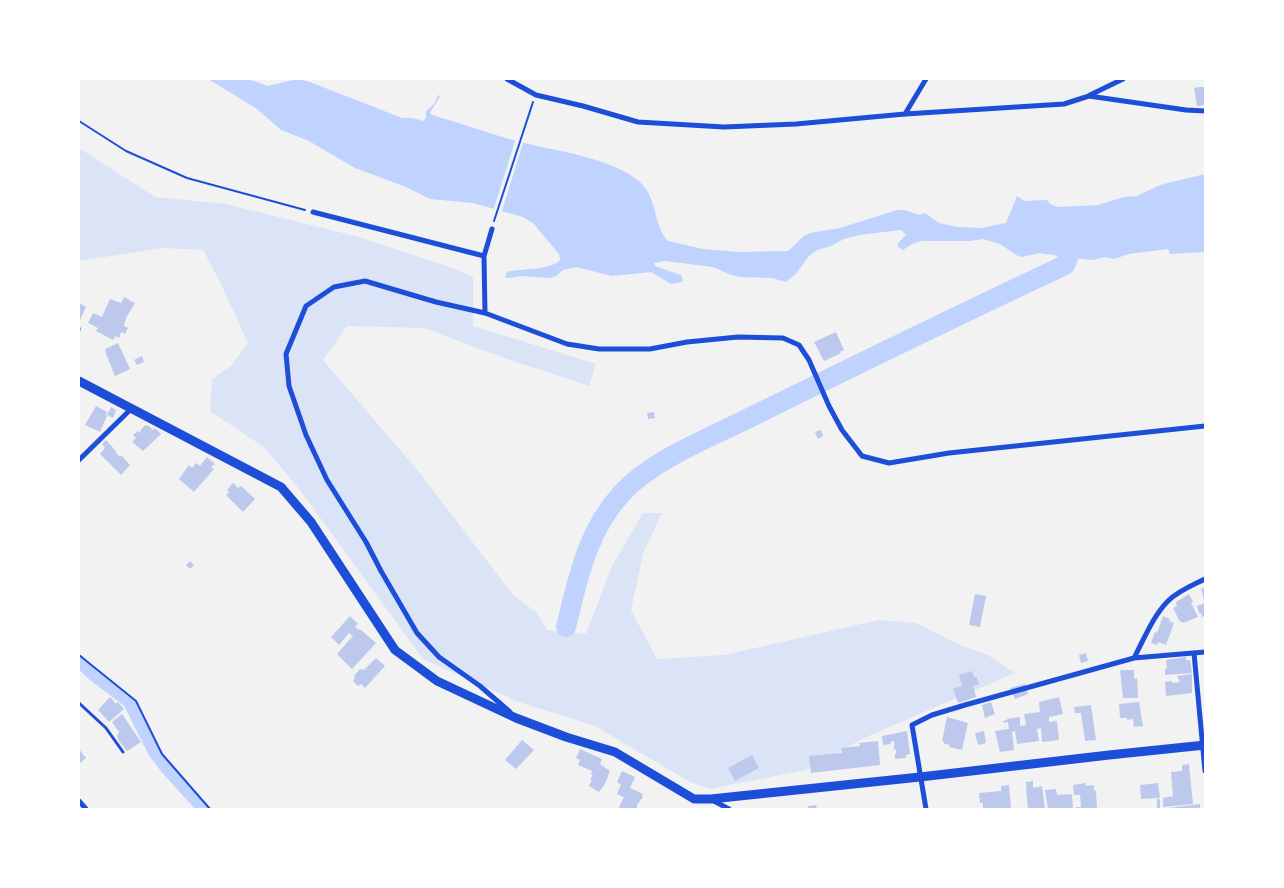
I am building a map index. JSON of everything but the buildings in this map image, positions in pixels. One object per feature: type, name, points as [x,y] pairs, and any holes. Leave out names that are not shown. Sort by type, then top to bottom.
[{"type":"street","points":[[507,79],[536,95],[638,122],[724,127],[796,124],[905,114],[1064,104],[1089,96],[1123,79]]},
{"type":"street","points":[[905,114],[926,79]]},
{"type":"street","points":[[1089,96],[1205,111]]},
{"type":"street","points":[[313,212],[484,256]]},
{"type":"street","points":[[485,313],[484,256],[492,229]]},
{"type":"street","points":[[516,718],[480,686],[439,658],[417,632],[328,480],[306,435],[289,386],[286,354],[306,306],[334,288],[365,281],[436,302],[485,313],[567,344],[599,349],[650,349],[687,342],[738,338],[783,338],[800,345],[810,360],[829,406],[842,430],[862,456],[889,463],[949,453],[1205,426]]},
{"type":"street","points":[[79,381],[281,487],[311,522],[396,650],[437,681],[516,718],[615,752],[694,799],[711,799],[920,778],[1109,754],[1204,745]]},
{"type":"street","points":[[79,460],[132,408]]},
{"type":"street","points":[[1134,658],[1158,614],[1169,600],[1205,578]]},
{"type":"street","points":[[926,809],[912,725],[932,715],[965,705],[1134,658],[1205,652]]},
{"type":"street","points":[[1194,653],[1205,771]]},
{"type":"street","points":[[711,799],[728,809]]},
{"type":"street","points":[[79,800],[86,809]]},
{"type":"lane","points":[[79,702],[106,728],[123,752]]},
{"type":"path","points":[[492,229],[536,95]]},
{"type":"path","points":[[79,121],[126,151],[187,178],[313,212]]},
{"type":"path","points":[[79,655],[136,701],[162,754],[210,809]]},
{"type":"shaded area","points":[[79,148],[155,197],[226,204],[359,237],[453,268],[473,277],[473,326],[596,364],[589,386],[504,358],[424,328],[347,326],[323,360],[419,472],[513,595],[536,612],[547,630],[586,634],[611,568],[643,513],[662,513],[643,554],[631,610],[657,659],[724,655],[879,620],[916,623],[960,645],[988,655],[1015,673],[864,738],[806,770],[709,789],[690,782],[595,726],[519,702],[423,659],[300,490],[265,448],[210,411],[212,379],[231,366],[248,343],[203,250],[162,248],[79,261]]},
{"type":"water","points":[[208,79],[248,79],[268,86],[298,79],[402,118],[413,118],[423,121],[426,118],[426,111],[434,104],[438,95],[440,96],[430,113],[432,115],[516,141],[599,161],[629,174],[641,183],[646,190],[663,235],[668,241],[703,249],[739,252],[788,251],[810,233],[840,228],[897,210],[920,215],[925,213],[939,223],[957,227],[982,228],[1006,223],[1017,196],[1024,201],[1047,200],[1050,204],[1058,207],[1098,205],[1124,197],[1137,196],[1160,185],[1205,174],[1205,252],[1170,254],[1168,249],[1129,254],[1114,259],[1105,257],[1093,260],[1039,253],[1022,257],[1000,244],[983,239],[970,241],[921,241],[903,250],[898,247],[898,243],[906,235],[901,230],[859,235],[817,250],[808,257],[796,274],[786,282],[772,278],[739,277],[713,267],[665,261],[654,263],[655,266],[681,275],[682,282],[671,284],[651,272],[612,276],[576,267],[563,270],[550,278],[524,276],[509,278],[505,277],[507,272],[543,268],[560,260],[559,254],[533,223],[523,217],[473,203],[430,199],[406,187],[355,168],[309,141],[281,130],[257,109]]},
{"type":"pier","points":[[516,138],[524,140],[501,214],[493,211]]},
{"type":"waterway","points":[[566,627],[585,556],[600,523],[622,493],[650,469],[685,449],[1065,265],[1078,233]]},
{"type":"waterway","points":[[79,661],[92,674],[129,702],[154,752],[203,809]]}]
